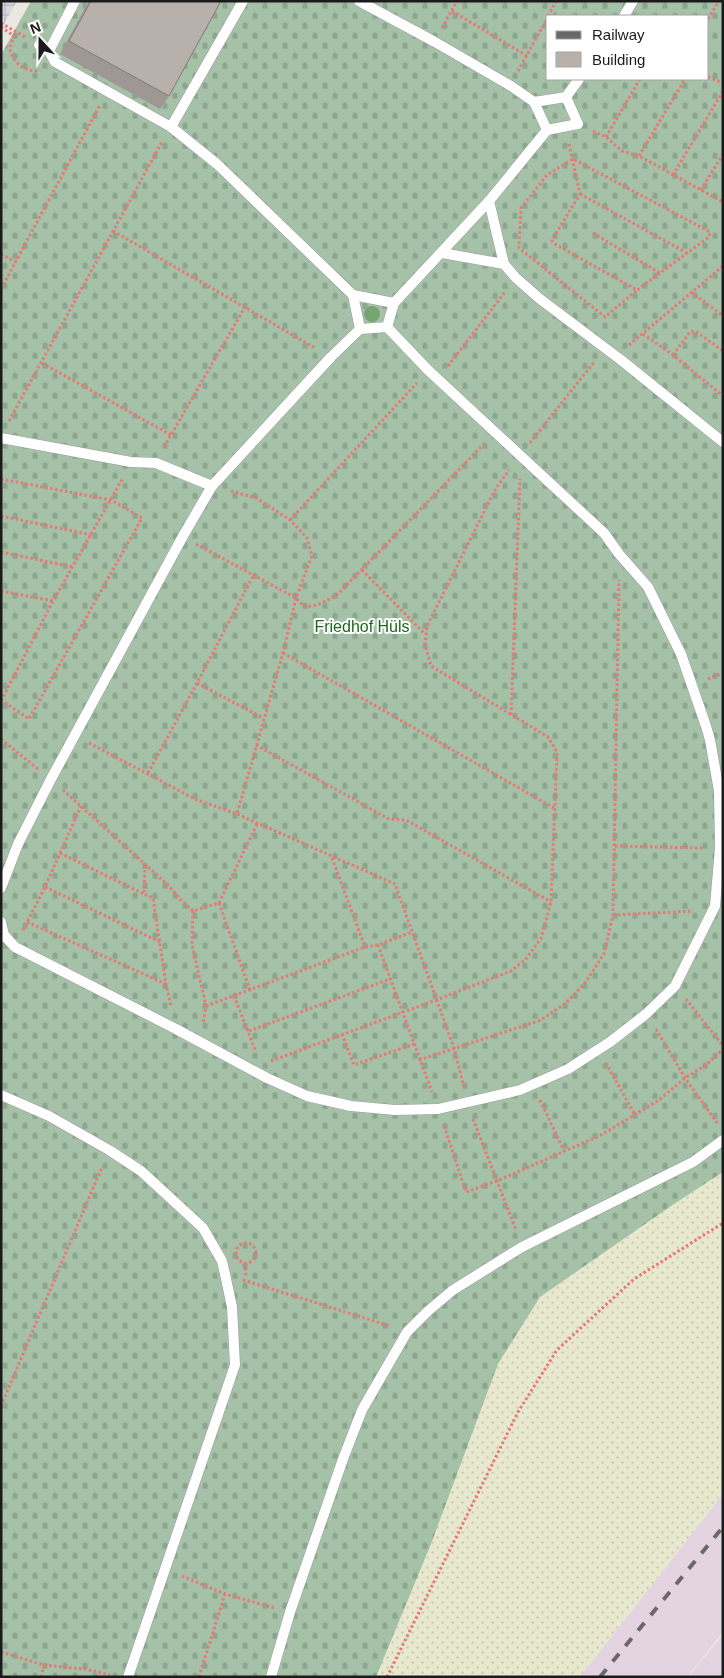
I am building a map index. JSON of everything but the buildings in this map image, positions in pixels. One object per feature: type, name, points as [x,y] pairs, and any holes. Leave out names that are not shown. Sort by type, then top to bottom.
[{"type":"lane","points":[[49,51],[76,1]]},
{"type":"lane","points":[[170,127],[243,1]]},
{"type":"lane","points":[[359,1],[511,86],[534,102],[547,130]]},
{"type":"lane","points":[[625,15],[633,1]]},
{"type":"lane","points":[[39,45],[49,51],[55,62],[170,127],[217,164],[354,295],[394,303]]},
{"type":"lane","points":[[534,102],[566,97],[578,80]]},
{"type":"lane","points":[[387,327],[394,303],[489,202],[547,130],[578,124],[566,97]]},
{"type":"lane","points":[[489,202],[504,264],[516,278],[723,442]]},
{"type":"lane","points":[[442,253],[504,264]]},
{"type":"lane","points":[[354,295],[360,329]]},
{"type":"lane","points":[[1,888],[18,844],[51,779],[212,486],[331,357],[360,329],[387,327]]},
{"type":"lane","points":[[1,922],[3,936],[15,947],[176,1029],[267,1078],[307,1096],[352,1106],[394,1110],[438,1109],[533,1085],[568,1068],[598,1050],[646,1014],[676,986],[715,906],[720,848],[719,791],[706,726],[681,654],[648,587],[619,554],[604,533],[428,370],[387,327]]},
{"type":"lane","points":[[1,438],[131,462],[156,463],[212,486]]},
{"type":"lane","points":[[1,1095],[48,1116],[110,1150],[141,1172],[203,1228],[222,1261],[225,1274],[232,1307],[235,1365],[128,1677]]},
{"type":"lane","points":[[271,1677],[290,1612],[342,1459],[362,1410],[407,1332],[453,1290],[522,1247],[693,1162],[723,1140]]},
{"type":"path","points":[[435,42],[457,1]]},
{"type":"path","points":[[549,15],[556,1]]},
{"type":"path","points":[[709,18],[720,1]]},
{"type":"path","points":[[452,11],[527,56]]},
{"type":"path","points":[[511,86],[546,21]]},
{"type":"path","points":[[1,23],[22,36]]},
{"type":"path","points":[[709,76],[723,83]]},
{"type":"path","points":[[606,137],[639,80]]},
{"type":"path","points":[[639,156],[684,80]]},
{"type":"path","points":[[673,175],[723,91]]},
{"type":"path","points":[[1,289],[107,92]]},
{"type":"path","points":[[578,124],[606,137],[622,151],[639,156],[723,202]]},
{"type":"path","points":[[566,126],[580,194],[552,240],[553,243],[637,290]]},
{"type":"path","points":[[6,427],[170,127]]},
{"type":"path","points":[[701,190],[723,154]]},
{"type":"path","points":[[572,159],[710,232],[709,237],[637,290],[606,317],[519,248],[521,208],[547,175],[572,159]]},
{"type":"path","points":[[718,162],[723,164]]},
{"type":"path","points":[[580,194],[687,253]]},
{"type":"path","points":[[113,231],[331,357]]},
{"type":"path","points":[[592,233],[660,273]]},
{"type":"path","points":[[1,254],[16,262]]},
{"type":"path","points":[[621,360],[626,348],[723,266]]},
{"type":"path","points":[[438,378],[516,278]]},
{"type":"path","points":[[692,292],[723,316]]},
{"type":"path","points":[[156,463],[170,435],[245,307]]},
{"type":"path","points":[[673,355],[690,332],[695,330],[723,351]]},
{"type":"path","points":[[643,334],[673,355],[723,396]]},
{"type":"path","points":[[261,1065],[511,971],[526,959],[541,938],[551,902],[556,752],[548,737],[431,666],[425,645],[425,635],[427,626],[496,488],[605,349]]},
{"type":"path","points":[[42,363],[170,435]]},
{"type":"path","points":[[290,520],[428,370]]},
{"type":"path","points":[[183,536],[252,576],[296,598],[305,607],[318,605],[336,596],[496,432]]},
{"type":"path","points":[[511,716],[520,455]]},
{"type":"path","points":[[1,479],[110,500],[142,518],[29,719],[1,700],[54,601],[92,535],[110,500],[131,462]]},
{"type":"path","points":[[212,486],[256,498],[290,520],[308,538],[312,556],[296,598],[237,814]]},
{"type":"path","points":[[1,516],[92,535]]},
{"type":"path","points":[[1,552],[73,567]]},
{"type":"path","points":[[419,1060],[541,1020],[566,1002],[585,983],[604,954],[613,915],[619,554]]},
{"type":"path","points":[[362,570],[425,635]]},
{"type":"path","points":[[148,773],[252,576]]},
{"type":"path","points":[[1,591],[54,601]]},
{"type":"path","points":[[282,653],[554,808]]},
{"type":"path","points":[[197,683],[263,718]]},
{"type":"path","points":[[75,735],[195,799],[237,814],[332,858],[395,884],[454,1048],[463,1081],[466,1102],[522,1247]]},
{"type":"path","points":[[1,739],[51,779],[169,886],[193,911],[192,945],[206,1006],[200,1042]]},
{"type":"path","points":[[256,745],[389,818],[406,820],[551,902]]},
{"type":"path","points":[[15,947],[81,806]]},
{"type":"path","points":[[193,911],[218,903],[257,824]]},
{"type":"path","points":[[615,846],[720,848]]},
{"type":"path","points":[[60,853],[153,898],[166,985],[176,1029]]},
{"type":"path","points":[[332,858],[365,947]]},
{"type":"path","points":[[144,894],[145,865]]},
{"type":"path","points":[[44,887],[161,942]]},
{"type":"path","points":[[218,903],[250,990]]},
{"type":"path","points":[[613,915],[687,912],[715,906]]},
{"type":"path","points":[[27,922],[166,985]]},
{"type":"path","points":[[206,1006],[365,947],[378,945],[412,932]]},
{"type":"path","points":[[378,945],[466,1192],[497,1181],[601,1134],[659,1100],[685,1078],[706,1065],[723,1047],[676,986]]},
{"type":"path","points":[[248,1031],[390,979]]},
{"type":"path","points":[[234,996],[267,1078]]},
{"type":"path","points":[[646,1014],[685,1078],[723,1131]]},
{"type":"path","points":[[342,1034],[354,1065],[414,1044]]},
{"type":"path","points":[[598,1050],[635,1115]]},
{"type":"path","points":[[533,1085],[564,1151]]},
{"type":"path","points":[[1,1406],[110,1150]]},
{"type":"path","points":[[387,1677],[518,1412],[557,1350],[634,1280],[723,1223]]},
{"type":"path","points":[[241,1243],[250,1243],[256,1248],[256,1256],[250,1262],[245,1263],[236,1257],[236,1252],[241,1243]]},
{"type":"path","points":[[245,1263],[246,1281]]},
{"type":"path","points":[[225,1274],[407,1332]]},
{"type":"path","points":[[164,1568],[225,1594],[290,1612]]},
{"type":"path","points":[[199,1677],[225,1594]]},
{"type":"path","points":[[1,1652],[44,1665],[84,1669],[116,1677]]},
{"type":"path","points":[[41,1677],[44,1665]]},
{"type":"shaded area","points":[[1,1],[17,1],[1,30]]},
{"type":"shaded area","points":[[723,1494],[723,1632],[687,1677],[580,1677]]},
{"type":"shaded area","points":[[723,1635],[723,1677],[688,1677]]},
{"type":"green space","name":"Friedhof Hüls","points":[[31,1],[723,1],[723,1172],[540,1297],[498,1364],[431,1544],[376,1677],[1,1677],[1,55]]},
{"type":"green space","points":[[723,1172],[723,1494],[580,1677],[376,1677],[431,1544],[498,1364],[540,1297]]},
{"type":"railway","points":[[600,1677],[723,1527]]}]
